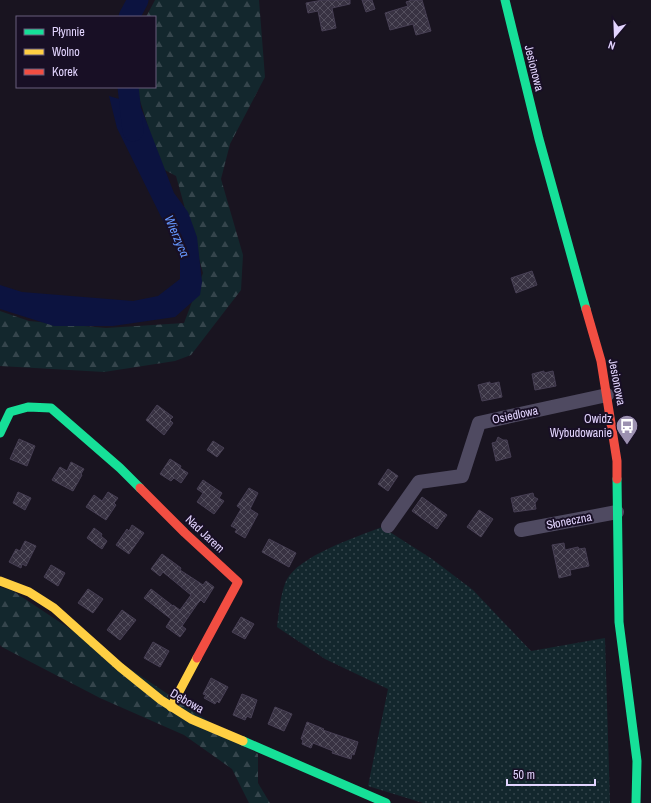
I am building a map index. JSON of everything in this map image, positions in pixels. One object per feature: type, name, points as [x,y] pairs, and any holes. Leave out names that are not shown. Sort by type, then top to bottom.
[{"type":"street","name":"Jesionowa","points":[[505,0],[539,139],[601,361],[608,395],[617,461],[619,622],[637,761],[636,803]]},
{"type":"street","name":"Osiedlowa","points":[[388,526],[419,482],[462,476],[479,423],[608,395]]},
{"type":"street","name":"Nad Jarem","points":[[0,433],[10,412],[28,407],[51,408],[120,468],[185,533],[238,582],[171,707]]},
{"type":"street","name":"Słoneczna","points":[[521,530],[617,512]]},
{"type":"street","name":"Dębowa","points":[[0,581],[28,592],[54,608],[120,667],[160,700],[191,719],[386,803]]},
{"type":"green space","points":[[155,0],[259,0],[265,77],[230,144],[221,179],[243,255],[241,290],[191,355],[175,361],[104,372],[0,366],[0,311],[29,321],[106,328],[184,323],[203,273],[176,176],[161,168],[138,94],[138,88],[156,88],[156,16],[147,16]]},
{"type":"green space","points":[[382,527],[432,559],[473,590],[531,651],[605,638],[610,803],[423,803],[368,786],[388,689],[325,659],[277,627],[282,592],[286,581],[302,563],[329,548]]},
{"type":"green space","points":[[0,587],[13,591],[258,754],[258,783],[270,803],[249,803],[232,769],[184,735],[100,698],[2,647],[0,645]]},
{"type":"water","points":[[109,96],[140,105],[174,193],[188,212],[197,237],[202,282],[200,295],[175,317],[113,326],[54,326],[0,309],[0,285],[22,292],[133,301],[158,296],[180,279],[180,255],[117,128]]},
{"type":"building","points":[[323,0],[350,0],[350,4],[332,8],[336,28],[322,31],[318,11],[308,13],[306,3]]},
{"type":"building","points":[[362,0],[372,0],[375,9],[366,12]]},
{"type":"building","points":[[412,0],[422,0],[431,31],[416,35],[413,24],[390,30],[385,13],[408,6],[406,2]]},
{"type":"building","points":[[532,271],[537,285],[516,293],[511,278]]},
{"type":"building","points":[[544,371],[544,373],[553,371],[556,386],[535,390],[532,374]]},
{"type":"building","points":[[490,382],[490,384],[499,382],[502,397],[482,401],[478,385]]},
{"type":"building","points":[[157,405],[173,417],[170,420],[173,423],[164,435],[146,420]]},
{"type":"building","points":[[498,437],[503,440],[507,440],[511,457],[496,461],[492,443],[496,442]]},
{"type":"building","points":[[19,439],[35,446],[27,466],[10,459]]},
{"type":"building","points":[[213,441],[224,448],[217,457],[207,450]]},
{"type":"building","points":[[170,459],[181,466],[180,468],[188,473],[181,483],[174,478],[171,481],[160,474]]},
{"type":"building","points":[[71,462],[84,469],[73,491],[52,480],[60,467],[67,471]]},
{"type":"building","points":[[388,469],[398,476],[388,491],[378,484]]},
{"type":"building","points":[[203,480],[222,493],[219,498],[224,501],[214,514],[197,502],[203,493],[197,489]]},
{"type":"building","points":[[249,488],[258,493],[250,509],[258,514],[245,538],[235,532],[237,529],[231,526],[241,509],[237,506]]},
{"type":"building","points":[[18,492],[31,498],[25,510],[13,503]]},
{"type":"building","points":[[108,492],[118,498],[114,503],[116,505],[106,520],[86,507],[94,495],[102,501]]},
{"type":"building","points":[[533,493],[534,497],[538,499],[535,503],[536,509],[514,512],[511,498]]},
{"type":"building","points":[[422,497],[447,515],[437,529],[412,511]]},
{"type":"building","points":[[479,510],[493,519],[481,537],[467,527]]},
{"type":"building","points":[[132,525],[144,533],[129,554],[116,545],[127,529],[129,531]]},
{"type":"building","points":[[94,528],[102,534],[101,536],[107,541],[102,549],[87,538]]},
{"type":"building","points":[[269,539],[296,553],[289,567],[262,552]]},
{"type":"building","points":[[25,541],[36,546],[26,566],[22,564],[21,568],[9,562],[16,549],[20,551]]},
{"type":"building","points":[[564,543],[565,550],[578,547],[579,549],[585,548],[589,566],[570,570],[571,575],[559,578],[552,545]]},
{"type":"building","points":[[162,554],[181,568],[180,570],[203,585],[206,581],[214,587],[204,603],[201,600],[198,603],[182,626],[186,629],[180,637],[166,627],[171,619],[144,598],[151,589],[180,610],[191,595],[163,572],[160,576],[151,569]]},
{"type":"building","points":[[51,565],[65,573],[58,586],[44,577]]},
{"type":"building","points":[[88,589],[103,599],[93,613],[78,603]]},
{"type":"building","points":[[122,610],[136,620],[120,640],[107,630]]},
{"type":"building","points":[[241,617],[254,624],[245,639],[232,632]]},
{"type":"building","points":[[153,642],[169,651],[160,667],[144,658]]},
{"type":"building","points":[[211,678],[228,687],[219,703],[217,701],[215,704],[204,698],[206,695],[203,694]]},
{"type":"building","points":[[242,694],[257,700],[251,718],[247,716],[245,720],[233,715]]},
{"type":"building","points":[[275,707],[292,714],[284,731],[268,724]]},
{"type":"building","points":[[307,722],[324,729],[323,730],[358,742],[354,755],[352,754],[351,759],[332,753],[333,751],[313,743],[311,748],[302,744],[303,740],[301,739]]},
{"type":"waterway","name":"Wierzyca","points":[[130,16],[138,0]]},
{"type":"waterway","name":"Wierzyca","points":[[128,88],[133,131]]},
{"type":"traffic: fast","points":[[505,0],[539,139],[586,309]]},
{"type":"traffic: fast","points":[[0,433],[10,412],[28,407],[51,408],[120,468],[140,488]]},
{"type":"traffic: fast","points":[[617,479],[619,622],[637,761],[636,803]]},
{"type":"traffic: fast","points":[[243,741],[386,803]]},
{"type":"traffic: slow","points":[[0,581],[29,592],[54,608],[120,667],[161,700],[191,719],[243,741]]},
{"type":"traffic: slow","points":[[171,707],[197,658]]},
{"type":"traffic: jam","points":[[586,309],[601,361],[617,461],[617,479]]},
{"type":"traffic: jam","points":[[140,488],[185,533],[238,582],[197,658]]},
{"type":"place","name":"Owidz Wybudowanie","points":[[627,446]]}]
